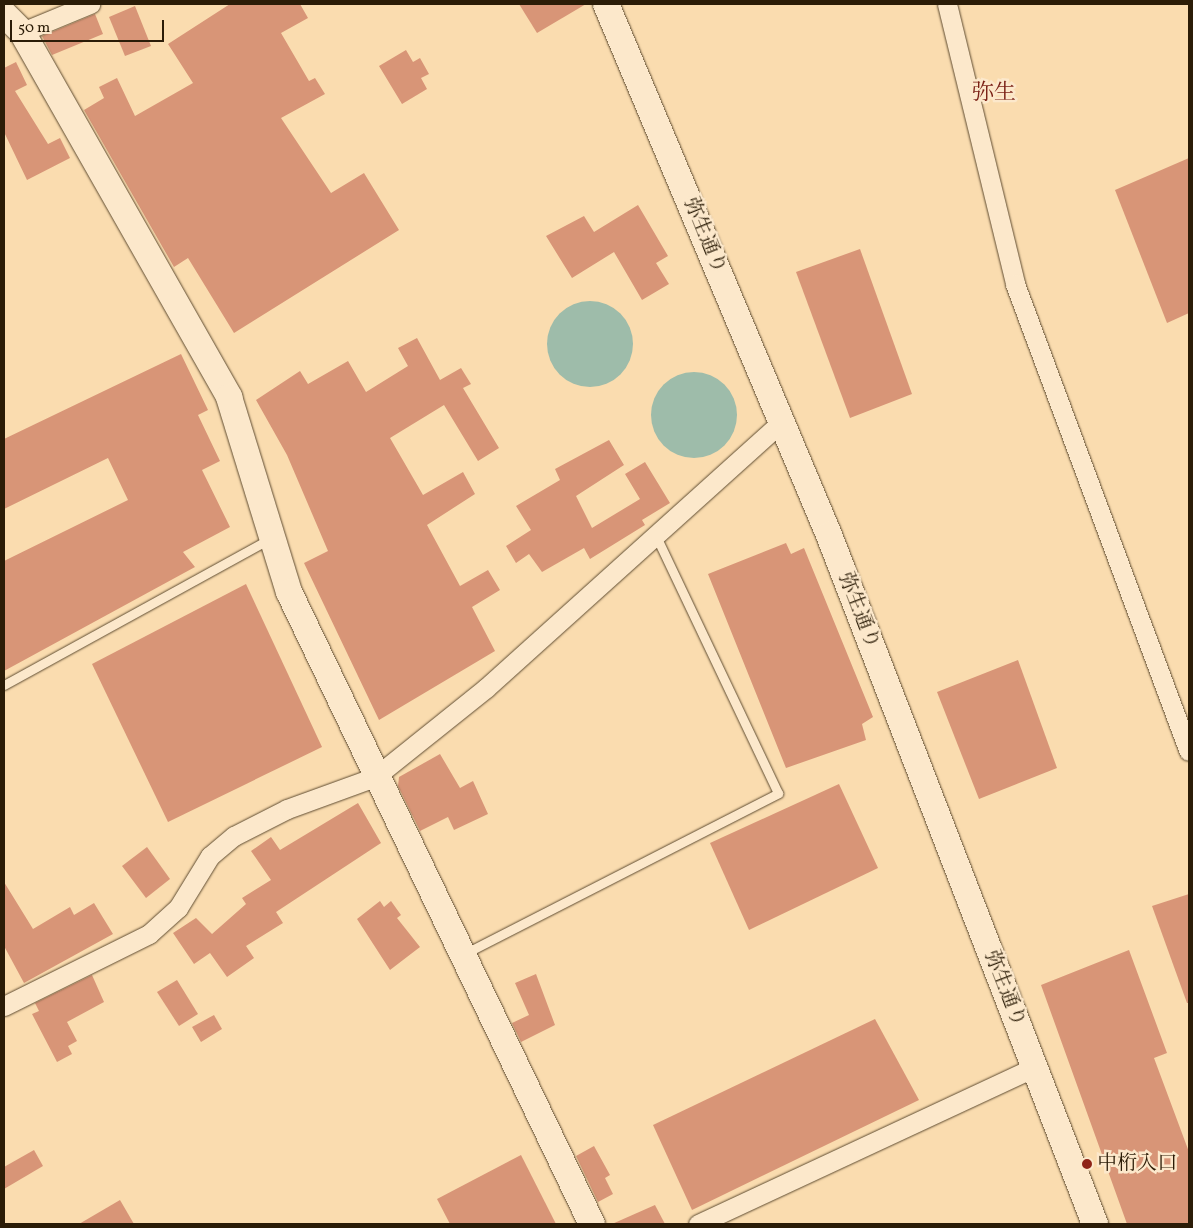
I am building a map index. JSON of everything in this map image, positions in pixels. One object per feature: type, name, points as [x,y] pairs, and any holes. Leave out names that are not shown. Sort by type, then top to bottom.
[{"type":"street","points":[[22,32],[90,4]]},
{"type":"street","name":"弥生通り","points":[[606,4],[829,535],[1095,1224]]},
{"type":"street","points":[[947,4],[1015,284],[1189,751]]},
{"type":"street","points":[[4,14],[22,32],[229,398],[289,592],[375,777],[592,1224]]},
{"type":"street","points":[[4,1006],[149,934],[178,908],[210,856],[234,836],[286,809],[375,777],[486,688],[781,422]]},
{"type":"street","points":[[698,1224],[1035,1068]]},
{"type":"lane","points":[[462,955],[778,793],[656,536]]},
{"type":"lane","points":[[4,685],[271,538]]},
{"type":"shaded area","points":[[590,301],[606,305],[620,314],[629,328],[633,344],[629,360],[620,374],[606,383],[590,387],[574,383],[560,374],[551,360],[547,344],[551,328],[560,314],[574,305]]},
{"type":"shaded area","points":[[694,372],[710,376],[724,385],[733,399],[737,415],[733,431],[724,445],[710,454],[694,458],[678,454],[664,445],[655,431],[651,415],[655,399],[664,385],[678,376]]},
{"type":"building","points":[[230,4],[300,4],[308,18],[281,33],[309,81],[315,78],[325,94],[281,118],[331,193],[364,173],[399,230],[234,333],[188,258],[174,267],[84,110],[104,98],[99,87],[117,78],[135,116],[193,83],[168,44]]},
{"type":"building","points":[[519,4],[586,4],[537,33]]},
{"type":"building","points":[[135,6],[151,46],[125,56],[109,17]]},
{"type":"building","points":[[95,14],[103,34],[52,55],[42,36]]},
{"type":"building","points":[[406,50],[413,62],[420,58],[429,74],[421,78],[427,89],[402,104],[379,66]]},
{"type":"building","points":[[16,62],[27,85],[15,91],[48,144],[60,138],[70,158],[27,180],[4,132],[4,68]]},
{"type":"building","points":[[1189,158],[1189,313],[1167,323],[1115,190]]},
{"type":"building","points":[[638,205],[668,256],[656,263],[669,284],[642,300],[614,252],[572,278],[546,236],[584,216],[594,232]]},
{"type":"building","points":[[860,249],[912,394],[850,418],[796,272]]},
{"type":"building","points":[[417,338],[440,380],[461,368],[471,384],[463,388],[499,448],[478,461],[444,405],[390,438],[423,495],[463,472],[475,494],[427,525],[460,586],[488,570],[500,590],[472,607],[495,651],[379,720],[304,563],[328,551],[287,455],[256,400],[300,371],[308,384],[348,361],[366,392],[408,366],[398,348]]},
{"type":"building","points":[[181,354],[208,410],[198,415],[220,461],[202,470],[230,527],[183,552],[195,567],[4,671],[4,561],[128,500],[108,458],[4,509],[4,439]]},
{"type":"building","points":[[609,440],[624,465],[576,496],[592,528],[640,499],[625,474],[645,462],[670,503],[642,520],[645,525],[590,559],[584,548],[542,572],[529,554],[516,563],[506,546],[531,530],[516,506],[560,480],[555,469]]},
{"type":"building","points":[[786,543],[791,554],[804,548],[873,717],[862,724],[866,740],[786,768],[708,574]]},
{"type":"building","points":[[246,584],[322,747],[168,822],[92,664]]},
{"type":"building","points":[[1018,660],[1057,768],[979,799],[937,692]]},
{"type":"building","points":[[440,754],[460,788],[473,781],[488,814],[454,830],[448,817],[420,831],[398,786],[399,777]]},
{"type":"building","points":[[839,784],[878,868],[749,930],[710,843]]},
{"type":"building","points":[[358,803],[381,843],[276,912],[283,923],[246,946],[254,958],[227,977],[210,953],[194,964],[173,933],[196,918],[212,934],[246,904],[242,898],[271,880],[251,851],[271,837],[280,850]]},
{"type":"building","points":[[147,847],[170,879],[146,898],[122,866]]},
{"type":"building","points":[[4,882],[33,929],[70,907],[74,915],[94,903],[113,934],[24,983],[4,946]]},
{"type":"building","points":[[1189,894],[1189,1003],[1187,1003],[1152,906]]},
{"type":"building","points":[[380,901],[384,907],[391,901],[401,915],[397,918],[420,947],[390,970],[357,919]]},
{"type":"building","points":[[1129,950],[1167,1053],[1154,1058],[1189,1152],[1189,1224],[1127,1224],[1041,985]]},
{"type":"building","points":[[536,974],[555,1025],[521,1042],[512,1023],[529,1015],[515,983]]},
{"type":"building","points":[[92,975],[104,1002],[67,1022],[77,1041],[68,1046],[72,1054],[57,1062],[32,1014],[39,1011],[35,1003]]},
{"type":"building","points":[[177,980],[198,1014],[179,1026],[157,992]]},
{"type":"building","points":[[214,1015],[222,1029],[201,1042],[192,1027]]},
{"type":"building","points":[[875,1019],[919,1100],[692,1210],[653,1125]]},
{"type":"building","points":[[594,1146],[610,1175],[605,1178],[613,1194],[598,1202],[576,1156]]},
{"type":"building","points":[[34,1150],[43,1166],[4,1189],[4,1167]]},
{"type":"building","points":[[521,1155],[556,1224],[450,1224],[437,1199]]},
{"type":"building","points":[[120,1200],[134,1224],[79,1224]]},
{"type":"building","points":[[655,1205],[665,1224],[612,1224]]},
{"type":"place","name":"中桁入口","points":[[1087,1164]]},
{"type":"district","name":"弥生","points":[[994,94]]}]
